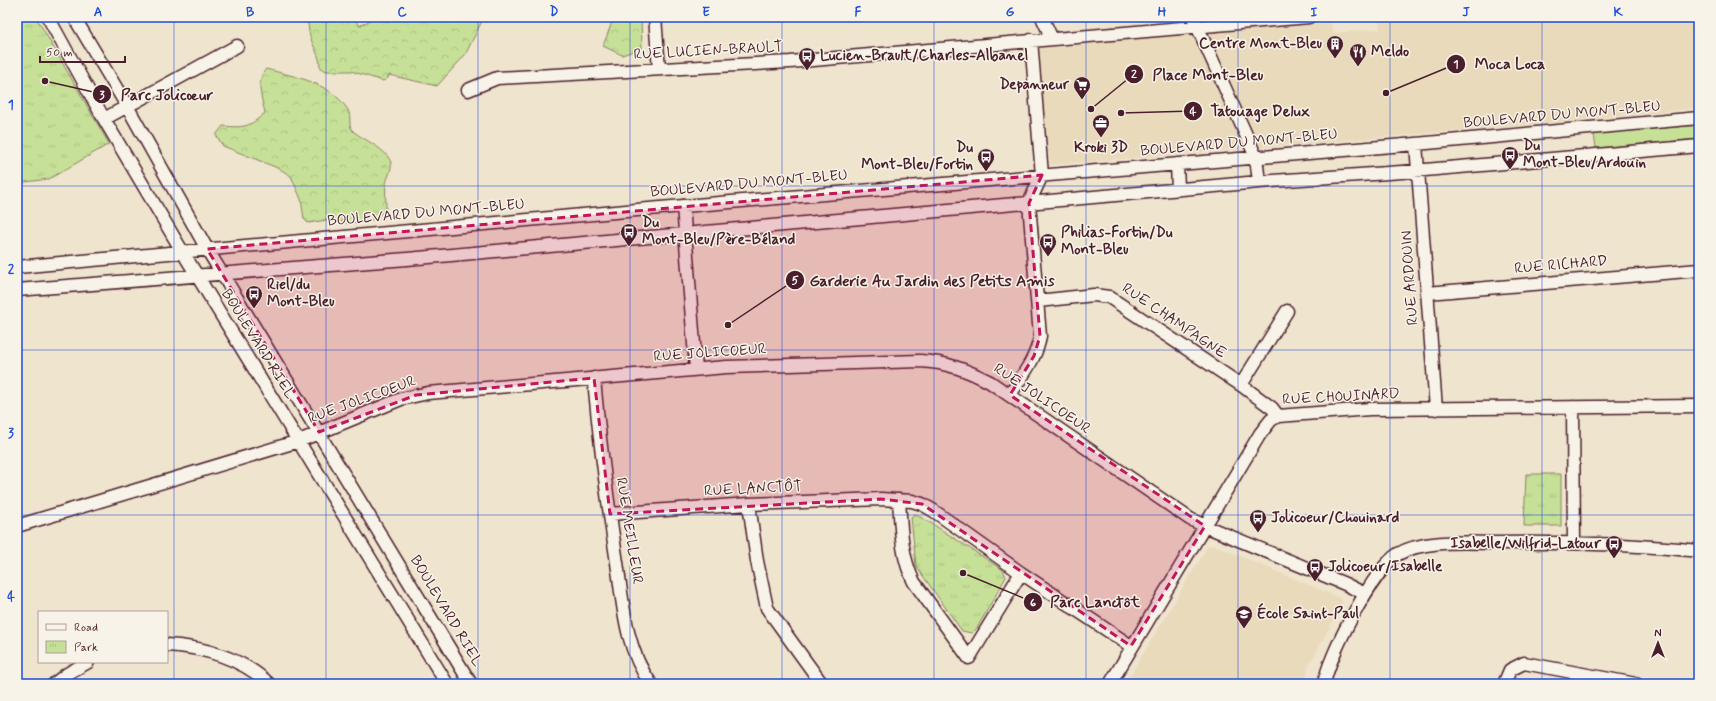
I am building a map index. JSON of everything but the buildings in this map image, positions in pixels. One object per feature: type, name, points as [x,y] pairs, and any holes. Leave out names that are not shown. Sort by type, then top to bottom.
[{"type":"street","name":"BOULEVARD RIEL","points":[[48,17],[104,119],[196,275],[447,684]]},
{"type":"street","name":"BOULEVARD RIEL","points":[[74,17],[127,106],[207,248],[471,684]]},
{"type":"street","points":[[655,17],[659,69]]},
{"type":"street","points":[[1042,17],[1052,39]]},
{"type":"street","name":"RUE LUCIEN-BRAULT","points":[[468,90],[497,78],[790,62],[1052,39],[1195,21],[1310,17]]},
{"type":"street","points":[[1195,21],[1256,157],[1259,182]]},
{"type":"street","points":[[1010,395],[1039,345],[1040,325],[1029,203],[1042,175],[1031,40]]},
{"type":"street","points":[[104,119],[237,46]]},
{"type":"street","name":"BOULEVARD DU MONT-BLEU","points":[[17,267],[207,248],[1416,144],[1699,118]]},
{"type":"street","name":"RUE ARDOUIN","points":[[1416,144],[1436,409]]},
{"type":"street","points":[[17,290],[407,259],[1178,189],[1418,171],[1699,146]]},
{"type":"street","points":[[1177,164],[1178,189]]},
{"type":"street","points":[[683,206],[696,369]]},
{"type":"street","name":"RUE RICHARD","points":[[1427,293],[1699,270]]},
{"type":"street","name":"RUE CHAMPAGNE","points":[[1038,301],[1094,295],[1109,297],[1241,385],[1272,408],[1278,416]]},
{"type":"street","points":[[1241,385],[1287,311]]},
{"type":"street","name":"RUE JOLICOEUR","points":[[17,526],[299,441],[401,399],[416,395],[439,391],[696,369],[901,360],[934,362],[957,366],[990,382],[1190,519],[1345,584],[1365,594]]},
{"type":"street","name":"RUE MEILLEUR","points":[[594,378],[601,457],[631,644],[637,661],[651,684]]},
{"type":"street","name":"RUE CHOUINARD","points":[[1110,684],[1131,646],[1260,434],[1268,423],[1278,416],[1370,409],[1699,406]]},
{"type":"street","points":[[1573,407],[1574,542]]},
{"type":"street","name":"RUE LANCTÔT","points":[[610,514],[749,504],[881,499],[922,504],[934,510],[1021,573],[1131,646]]},
{"type":"street","points":[[899,500],[904,557],[908,569],[914,582],[969,658],[1021,573]]},
{"type":"street","points":[[749,504],[757,561],[767,608],[822,684]]},
{"type":"street","points":[[1324,684],[1334,655],[1365,594],[1388,563],[1398,555],[1414,548],[1447,543],[1574,542],[1699,551]]},
{"type":"street","points":[[168,645],[192,648],[226,657],[245,666],[268,684]]},
{"type":"street","points":[[1504,684],[1510,670],[1524,662],[1636,684]]},
{"type":"street","points":[[54,684],[67,674],[86,663]]},
{"type":"highlighted area","points":[[1042,175],[1029,203],[1040,336],[1034,356],[1010,395],[1205,526],[1131,646],[922,504],[881,499],[610,514],[594,378],[416,395],[319,432],[207,249]]},
{"type":"shaded area","points":[[1379,17],[1699,17],[1699,108],[1537,124],[1050,165],[1037,49],[1216,31],[1331,23],[1333,33],[1380,29]]},
{"type":"shaded area","name":"École Saint-Paul","points":[[1214,545],[1340,598],[1343,603],[1308,667],[1305,684],[1125,684],[1208,546]]},
{"type":"green space","points":[[17,17],[36,17],[109,144],[49,179],[17,183]]},
{"type":"green space","points":[[306,17],[354,17],[359,26],[376,17],[484,17],[465,55],[437,86],[389,75],[388,78],[383,81],[351,71],[326,71],[320,67],[318,55],[310,36]]},
{"type":"green space","points":[[614,17],[641,17],[642,48],[622,55],[603,46]]},
{"type":"green space","points":[[266,69],[312,82],[332,93],[348,110],[352,130],[375,145],[389,158],[391,166],[386,184],[386,208],[377,218],[365,222],[346,223],[333,219],[308,223],[304,219],[301,199],[291,176],[280,169],[223,146],[216,135],[223,126],[246,126],[265,113],[260,85]]},
{"type":"green space","points":[[1699,125],[1699,139],[1596,148],[1594,134]]},
{"type":"green space","points":[[1526,474],[1561,474],[1561,526],[1524,526]]},
{"type":"green space","points":[[915,514],[1003,570],[1006,577],[977,628],[972,633],[962,631],[916,566],[911,517]]},
{"type":"place","name":"Centre Mont-Bleu","points":[[1335,59]]},
{"type":"place","name":"Meldo","points":[[1358,67]]},
{"type":"place","name":"Lucien-Brault/Charles-Albanel","points":[[807,71]]},
{"type":"place","name":"Parc Jolicœur","points":[[45,81]]},
{"type":"place","name":"Moca Loca","points":[[1386,93]]},
{"type":"place","name":"Depanneur","points":[[1082,100]]},
{"type":"place","name":"Place Mont-Bleu","points":[[1091,109]]},
{"type":"place","name":"Tatouage Delux","points":[[1121,113]]},
{"type":"place","name":"Kroki 3D","points":[[1101,138]]},
{"type":"place","name":"Du Mont-Bleu/Ardouin","points":[[1510,170]]},
{"type":"place","name":"Du Mont-Bleu/Fortin","points":[[986,172]]},
{"type":"place","name":"Du Mont-Bleu/Père-Béland","points":[[629,247]]},
{"type":"place","name":"Philias-Fortin/Du Mont-Bleu","points":[[1048,257]]},
{"type":"place","name":"Riel/du Mont-Bleu","points":[[254,309]]},
{"type":"place","name":"Garderie Au Jardin des Petits Amis","points":[[728,325]]},
{"type":"place","name":"Jolicoeur/Chouinard","points":[[1258,533]]},
{"type":"place","name":"Isabelle/Wilfrid-Latour","points":[[1614,559]]},
{"type":"place","name":"Parc Lanctôt","points":[[963,573]]},
{"type":"place","name":"Jolicoeur/Isabelle","points":[[1315,582]]},
{"type":"place","name":"École Saint-Paul","points":[[1244,629]]}]
